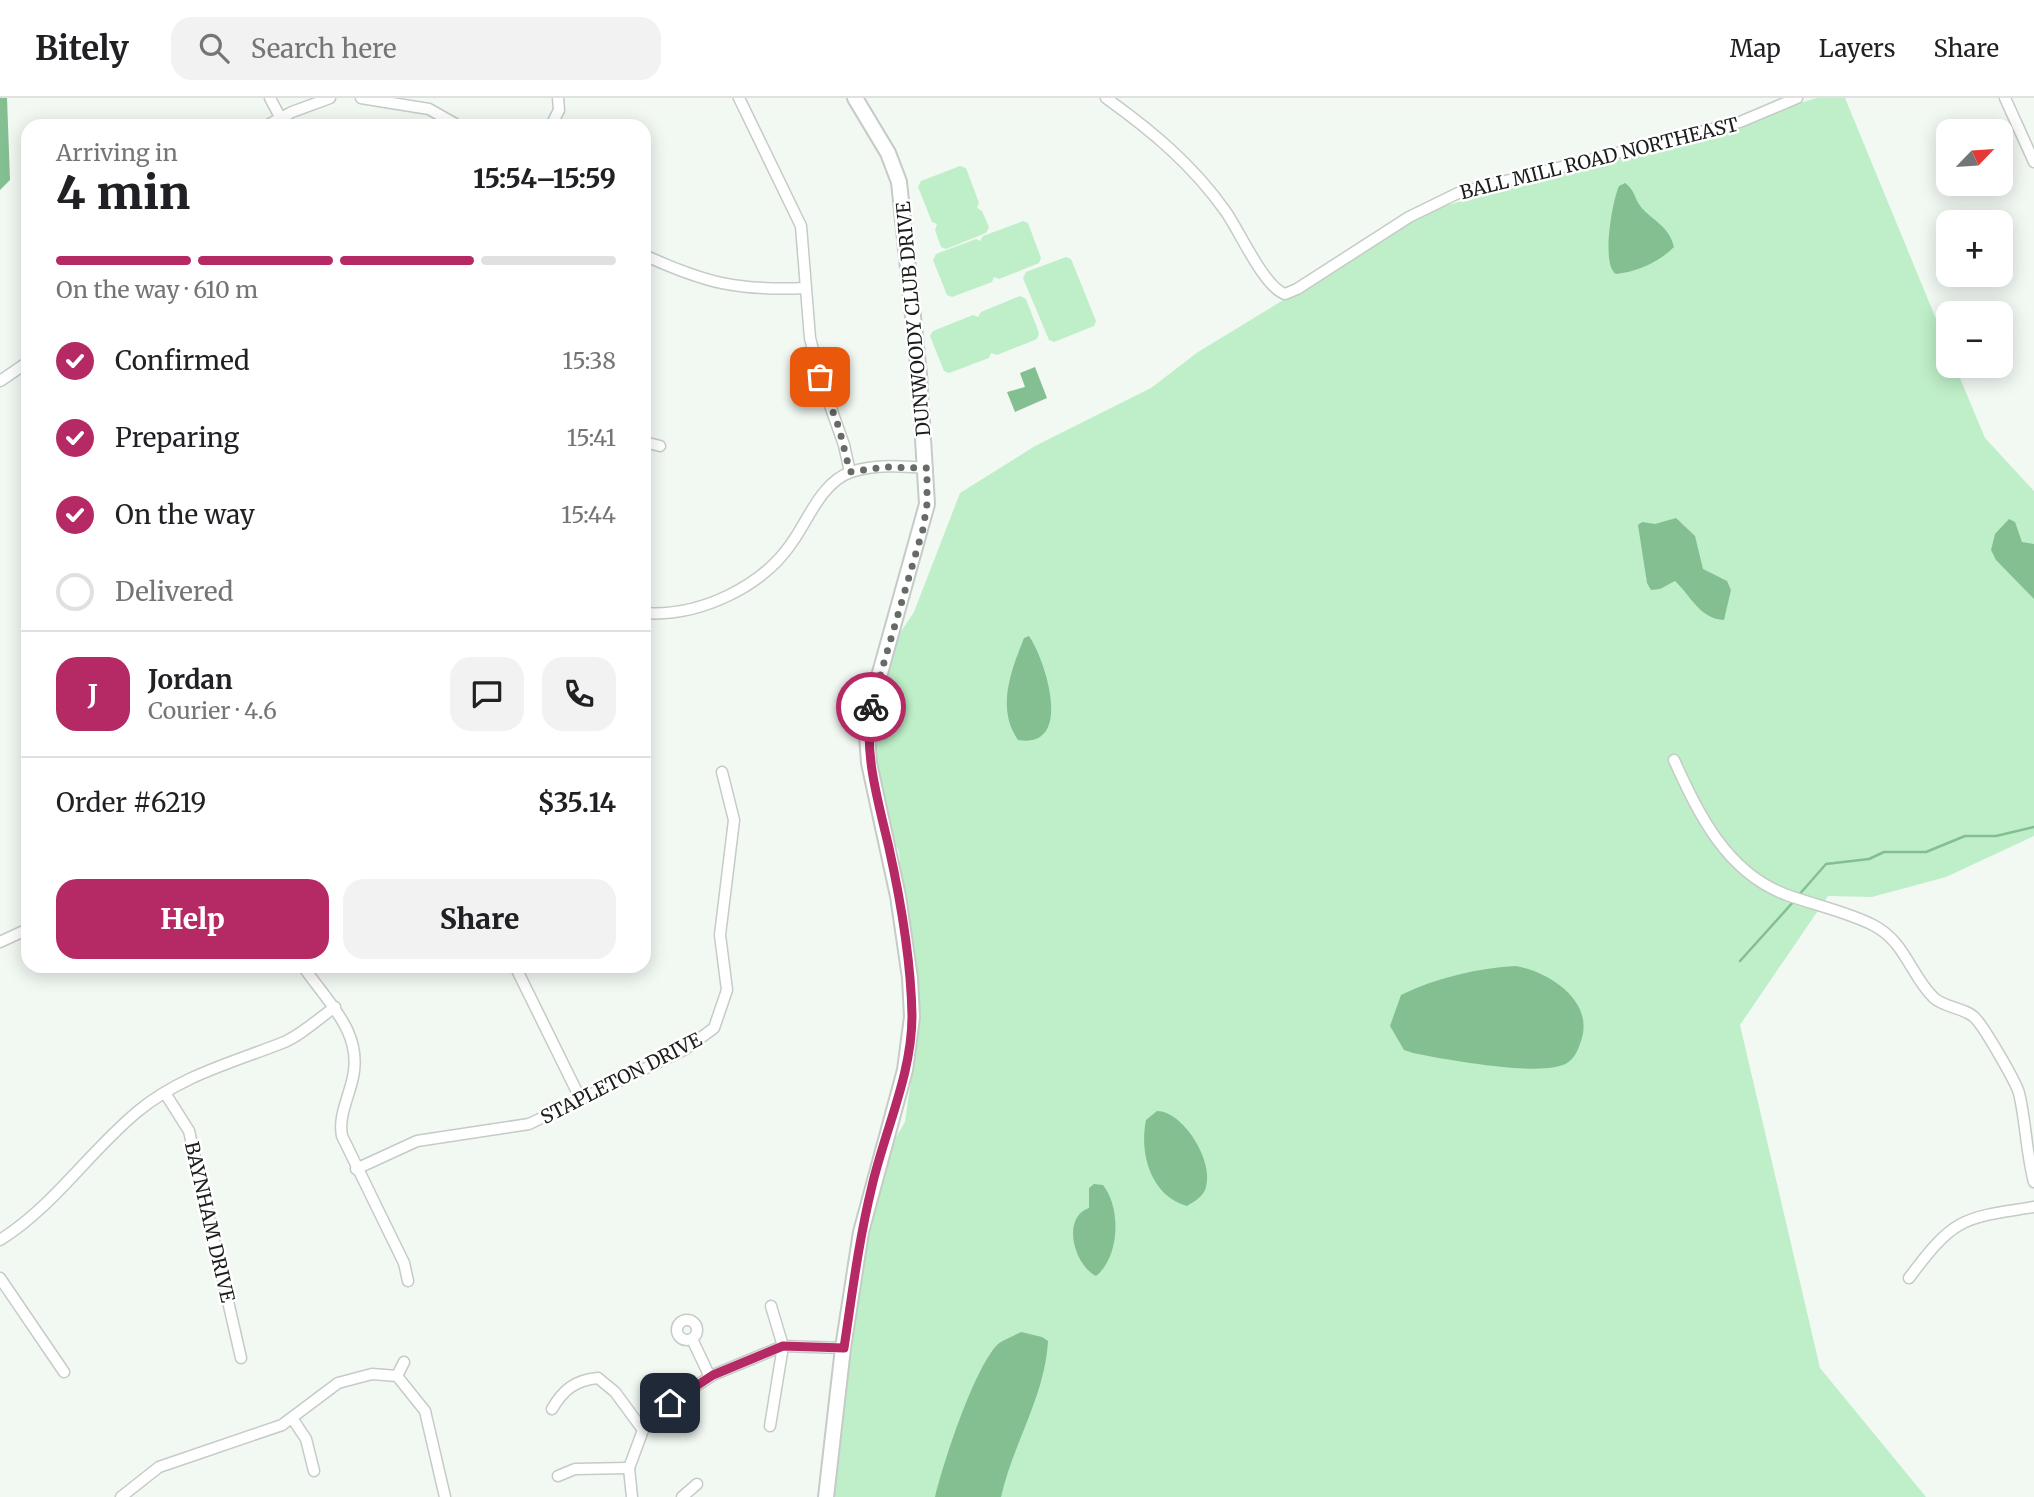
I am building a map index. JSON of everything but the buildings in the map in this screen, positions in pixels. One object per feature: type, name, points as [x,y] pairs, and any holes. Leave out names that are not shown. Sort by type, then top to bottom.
[{"type":"street","points":[[270,98],[280,117]]},
{"type":"street","points":[[277,119],[330,98]]},
{"type":"street","points":[[361,98],[429,109],[447,119]]},
{"type":"street","points":[[554,119],[559,110],[558,98]]},
{"type":"street","points":[[739,98],[801,226],[813,351],[842,436],[850,472]]},
{"type":"street","name":"DUNWOODY CLUB DRIVE","points":[[826,1497],[861,1232],[910,1044],[910,978],[890,850],[869,762],[867,735],[873,698],[923,529],[927,504],[927,468],[899,182],[888,153],[855,98]]},
{"type":"street","name":"BALL MILL ROAD NORTHEAST","points":[[1113,100],[1162,140],[1200,178],[1276,290],[1285,294],[1297,289],[1409,216],[1458,192],[1740,122],[1797,98]]},
{"type":"street","points":[[2005,98],[2034,162]]},
{"type":"street","points":[[651,258],[716,284],[759,290],[805,288]]},
{"type":"street","points":[[0,381],[21,367]]},
{"type":"street","points":[[651,444],[660,446]]},
{"type":"street","points":[[651,613],[685,611],[754,582],[778,561],[794,541],[811,508],[850,472],[885,467],[927,468]]},
{"type":"street","points":[[1674,760],[1698,813],[1720,844],[1742,867],[1785,894],[1873,925],[1902,950],[1934,998],[1975,1017],[2018,1091],[2027,1156],[2034,1182]]},
{"type":"street","name":"STAPLETON DRIVE","points":[[356,1168],[417,1141],[529,1124],[699,1041],[714,1028],[721,1015],[727,990],[720,935],[721,910],[732,849],[734,820],[722,772]]},
{"type":"street","points":[[0,942],[21,932]]},
{"type":"street","points":[[308,973],[335,1007],[349,1033],[355,1069],[340,1128],[356,1168],[404,1264],[408,1281]]},
{"type":"street","points":[[518,973],[581,1100]]},
{"type":"street","points":[[0,1240],[61,1190],[137,1112],[190,1078],[240,1056],[284,1042],[335,1007]]},
{"type":"street","name":"BAYNHAM DRIVE","points":[[165,1093],[189,1130],[241,1357]]},
{"type":"street","points":[[1909,1278],[1931,1248],[1963,1222],[1978,1215],[2034,1207]]},
{"type":"street","points":[[0,1278],[64,1372]]},
{"type":"street","points":[[770,1426],[783,1346],[771,1306]]},
{"type":"street","points":[[692,1339],[710,1377]]},
{"type":"street","points":[[632,1497],[629,1468],[643,1430],[670,1403],[710,1377],[783,1346],[844,1348]]},
{"type":"street","points":[[397,1376],[404,1362]]},
{"type":"street","points":[[121,1497],[159,1467],[282,1425],[338,1383],[372,1374],[397,1376],[411,1390],[425,1412],[444,1497]]},
{"type":"street","points":[[552,1409],[562,1391],[585,1379],[598,1378],[615,1392],[643,1430]]},
{"type":"street","points":[[292,1418],[306,1439],[314,1471]]},
{"type":"street","points":[[558,1476],[575,1469],[629,1468]]},
{"type":"street","points":[[682,1497],[697,1484]]},
{"type":"shaded area","points":[[0,98],[7,98],[10,180],[0,190]]},
{"type":"shaded area","points":[[1817,98],[1845,98],[1936,319],[1936,378],[1960,378],[1985,438],[2034,491],[2034,836],[1946,877],[1872,897],[1828,896],[1740,1025],[1820,1368],[1926,1497],[829,1497],[871,1178],[905,1122],[916,1045],[899,852],[861,757],[882,660],[914,612],[960,493],[1035,446],[1151,388],[1198,352],[1431,210]]},
{"type":"shaded area","points":[[960,166],[966,168],[979,203],[977,208],[982,211],[989,227],[986,233],[946,249],[941,247],[935,230],[937,224],[932,222],[918,187],[921,181]]},
{"type":"shaded area","points":[[1625,183],[1631,188],[1641,207],[1668,234],[1674,247],[1647,265],[1616,274],[1609,259],[1609,233],[1616,194],[1619,186]]},
{"type":"shaded area","points":[[1023,221],[1028,223],[1041,258],[1039,263],[999,279],[994,277],[992,282],[952,297],[947,295],[933,260],[936,254],[976,239],[980,241],[983,236]]},
{"type":"shaded area","points":[[1066,257],[1071,259],[1096,321],[1094,326],[1054,342],[1049,340],[1023,278],[1026,272]]},
{"type":"shaded area","points":[[1020,296],[1026,299],[1039,333],[1037,339],[997,355],[991,353],[989,358],[949,373],[944,371],[930,336],[933,331],[973,315],[978,317],[981,312]]},
{"type":"shaded area","points":[[1035,367],[1047,398],[1015,412],[1007,392],[1025,387],[1020,373]]},
{"type":"shaded area","points":[[1676,518],[1695,536],[1703,569],[1727,581],[1731,590],[1724,620],[1708,616],[1675,581],[1660,589],[1651,590],[1647,583],[1638,525],[1642,522],[1655,524]]},
{"type":"shaded area","points":[[2009,519],[2015,522],[2022,542],[2034,544],[2034,599],[1996,560],[1991,550],[1995,534]]},
{"type":"shaded area","points":[[1029,636],[1048,682],[1051,718],[1046,731],[1035,739],[1018,740],[1008,715],[1008,689],[1014,663],[1024,638]]},
{"type":"shaded area","points":[[1516,966],[1529,969],[1555,982],[1575,1001],[1584,1027],[1579,1048],[1570,1061],[1555,1067],[1516,1068],[1446,1059],[1404,1050],[1390,1026],[1401,995],[1457,975]]},
{"type":"shaded area","points":[[1157,1111],[1167,1113],[1186,1128],[1205,1164],[1205,1190],[1187,1206],[1164,1193],[1150,1172],[1146,1160],[1146,1120]]},
{"type":"shaded area","points":[[1094,1184],[1103,1185],[1109,1195],[1115,1220],[1109,1258],[1096,1276],[1082,1262],[1074,1242],[1073,1231],[1080,1213],[1089,1208],[1089,1188]]},
{"type":"shaded area","points":[[1021,1332],[1048,1341],[1046,1361],[1035,1401],[1001,1497],[935,1497],[952,1440],[978,1375],[997,1345]]},
{"type":"waterway","points":[[1798,896],[1826,864],[1869,859],[1884,852],[1926,852],[1965,836],[1996,836],[2034,827]]},
{"type":"waterway","points":[[1740,961],[1794,901]]},
{"type":"way so far","points":[[820,377],[839,428],[850,472],[885,467],[927,468],[927,504],[923,529],[871,707]]},
{"type":"route","points":[[670,1403],[713,1375],[783,1346],[844,1348],[861,1232],[872,1183],[905,1070],[912,1017],[910,978],[898,896],[869,762],[867,735],[871,707]]}]
